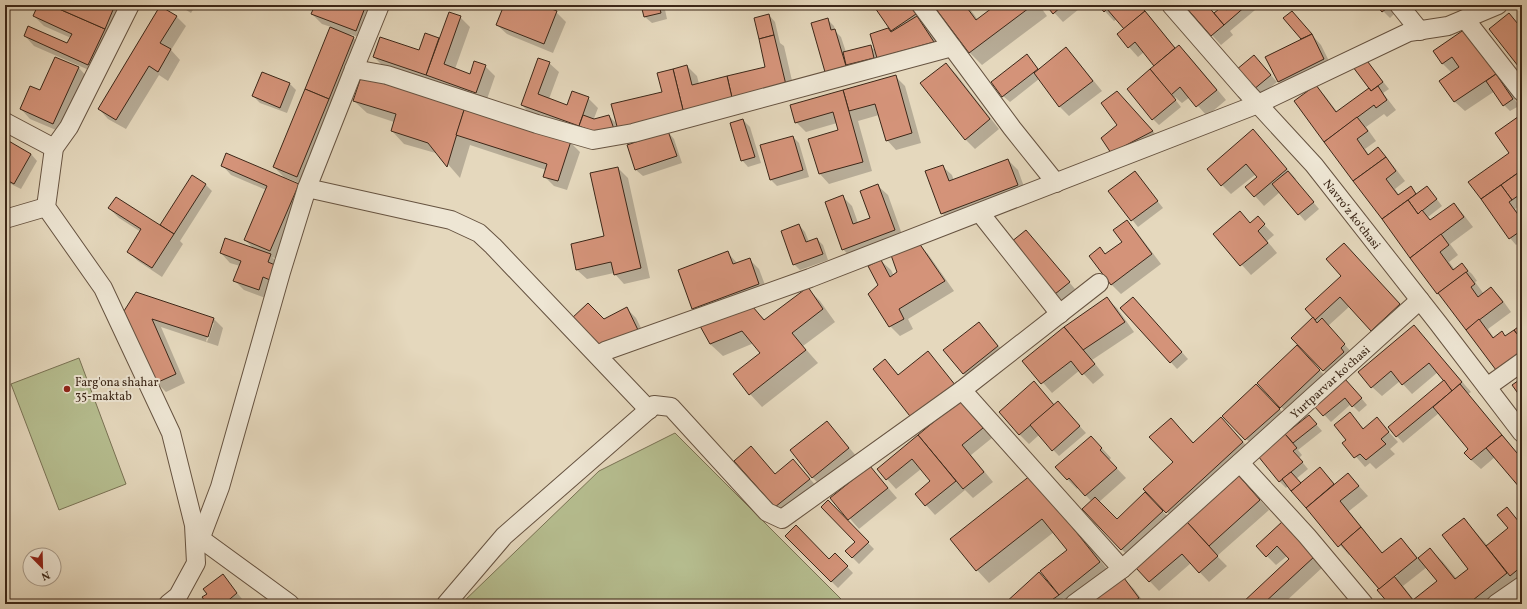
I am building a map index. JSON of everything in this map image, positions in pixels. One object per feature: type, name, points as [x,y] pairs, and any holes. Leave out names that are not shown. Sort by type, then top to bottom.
[{"type":"street","points":[[130,5],[69,127],[54,148],[46,207],[103,288],[171,433],[198,545],[290,604]]},
{"type":"street","points":[[168,604],[178,596],[196,563],[198,545],[220,487],[280,272],[307,188],[380,5]]},
{"type":"street","points":[[921,5],[1012,128],[1056,183]]},
{"type":"street","name":"Navroʻz koʻchasi","points":[[1171,5],[1314,165],[1522,433]]},
{"type":"street","points":[[1399,5],[1420,31]]},
{"type":"street","points":[[605,351],[810,278],[1258,104],[1409,32],[1448,26],[1498,5]]},
{"type":"street","points":[[1465,19],[1522,92]]},
{"type":"street","points":[[354,69],[387,75],[537,124],[593,140],[633,133],[952,47]]},
{"type":"street","points":[[5,122],[54,148]]},
{"type":"street","points":[[307,188],[451,220],[479,234],[493,246],[649,410]]},
{"type":"street","points":[[5,219],[46,207]]},
{"type":"street","points":[[980,213],[1060,314]]},
{"type":"street","points":[[446,604],[504,536],[654,405],[671,407],[768,512],[782,519],[962,390],[1099,283]]},
{"type":"street","name":"Yurtparvar koʻchasi","points":[[1074,604],[1122,569],[1420,300]]},
{"type":"street","points":[[1487,387],[1522,362]]},
{"type":"street","points":[[962,390],[1122,569]]},
{"type":"street","points":[[1240,463],[1307,536],[1364,604]]},
{"type":"street","points":[[1496,604],[1522,586]]},
{"type":"green space","points":[[79,358],[126,484],[59,510],[11,384]]},
{"type":"green space","points":[[675,433],[846,604],[461,604],[599,471]]},
{"type":"building","points":[[38,5],[50,5],[105,29],[88,65],[24,36],[28,26],[67,43],[72,34],[33,16]]},
{"type":"building","points":[[50,5],[80,5],[85,7],[86,5],[115,5],[105,29]]},
{"type":"building","points":[[315,5],[366,5],[356,31],[311,14]]},
{"type":"building","points":[[504,5],[541,5],[557,11],[544,44],[496,25]]},
{"type":"building","points":[[641,5],[659,5],[661,13],[644,17]]},
{"type":"building","points":[[873,5],[910,5],[916,14],[891,31]]},
{"type":"building","points":[[933,5],[965,5],[976,20],[996,5],[1033,5],[969,53]]},
{"type":"building","points":[[1046,5],[1063,5],[1053,14]]},
{"type":"building","points":[[1098,5],[1139,5],[1145,11],[1124,29],[1107,9],[1104,12]]},
{"type":"building","points":[[1184,5],[1200,5],[1202,7],[1207,5],[1224,25],[1211,36]]},
{"type":"building","points":[[1232,5],[1247,5],[1224,25],[1214,13],[1223,6],[1226,10]]},
{"type":"building","points":[[1376,5],[1391,5],[1382,12]]},
{"type":"building","points":[[160,6],[177,16],[160,43],[171,49],[158,72],[149,66],[116,120],[98,109]]},
{"type":"building","points":[[1145,11],[1175,48],[1154,66],[1135,42],[1128,48],[1117,34]]},
{"type":"building","points":[[1292,11],[1312,34],[1301,39],[1283,18]]},
{"type":"building","points":[[449,12],[461,16],[444,64],[470,74],[474,61],[486,65],[476,93],[426,75]]},
{"type":"building","points":[[1509,13],[1522,29],[1522,71],[1489,29]]},
{"type":"building","points":[[769,14],[774,35],[759,39],[754,18]]},
{"type":"building","points":[[917,16],[934,42],[877,58],[870,34],[888,28],[891,32]]},
{"type":"building","points":[[828,18],[831,30],[835,29],[846,66],[825,72],[811,23]]},
{"type":"building","points":[[330,27],[354,37],[329,99],[305,89]]},
{"type":"building","points":[[1465,29],[1496,74],[1454,102],[1439,81],[1459,67],[1452,57],[1442,64],[1433,51]]},
{"type":"building","points":[[425,33],[439,38],[426,75],[373,57],[380,37],[419,50]]},
{"type":"building","points":[[1312,34],[1324,59],[1278,82],[1265,57]]},
{"type":"building","points":[[774,35],[787,89],[733,102],[727,76],[765,67],[759,39]]},
{"type":"building","points":[[871,45],[874,58],[846,65],[843,52]]},
{"type":"building","points":[[1179,45],[1217,90],[1196,107],[1180,87],[1171,95],[1150,69]]},
{"type":"building","points":[[1066,47],[1093,81],[1059,107],[1034,73]]},
{"type":"building","points":[[1027,54],[1038,69],[1002,97],[991,82]]},
{"type":"building","points":[[1254,55],[1271,75],[1253,90],[1236,70]]},
{"type":"building","points":[[55,57],[79,67],[53,124],[20,109],[30,86],[40,90]]},
{"type":"building","points":[[538,58],[550,62],[538,94],[567,105],[572,91],[589,97],[579,126],[521,105]]},
{"type":"building","points":[[1365,58],[1383,82],[1371,91],[1353,67]]},
{"type":"building","points":[[946,63],[990,119],[965,140],[920,83]]},
{"type":"building","points":[[687,65],[692,85],[727,76],[733,102],[684,114],[673,69]]},
{"type":"building","points":[[673,69],[684,114],[618,130],[611,104],[662,92],[657,73]]},
{"type":"building","points":[[1150,69],[1176,100],[1152,120],[1127,89]]},
{"type":"building","points":[[262,72],[290,83],[280,108],[252,96]]},
{"type":"building","points":[[1496,74],[1513,99],[1503,106],[1486,81]]},
{"type":"building","points":[[896,75],[912,133],[886,141],[875,104],[849,111],[843,90]]},
{"type":"building","points":[[361,77],[465,107],[447,167],[428,143],[391,131],[396,114],[353,101]]},
{"type":"building","points":[[1316,85],[1336,112],[1369,88],[1371,91],[1378,86],[1387,100],[1376,108],[1374,105],[1324,142],[1294,101]]},
{"type":"building","points":[[305,89],[329,99],[297,177],[273,167]]},
{"type":"building","points":[[843,90],[863,162],[819,174],[808,139],[838,130],[833,112],[795,123],[790,105]]},
{"type":"building","points":[[1117,91],[1153,131],[1111,153],[1101,138],[1117,125],[1101,103]]},
{"type":"building","points":[[465,107],[571,141],[558,181],[543,177],[547,164],[456,135]]},
{"type":"building","points":[[1522,114],[1522,170],[1481,199],[1468,182],[1509,153],[1495,133]]},
{"type":"building","points":[[583,115],[594,119],[609,115],[614,129],[599,134],[579,126]]},
{"type":"building","points":[[1357,117],[1368,131],[1357,139],[1368,155],[1378,147],[1386,157],[1353,181],[1324,142]]},
{"type":"building","points":[[743,119],[755,157],[741,161],[730,123]]},
{"type":"building","points":[[1253,129],[1287,169],[1254,197],[1245,187],[1257,177],[1246,164],[1221,186],[1207,169]]},
{"type":"building","points":[[668,131],[677,156],[635,170],[627,145]]},
{"type":"building","points":[[793,136],[803,170],[770,180],[760,145]]},
{"type":"building","points":[[7,140],[31,154],[14,184],[5,179],[5,144]]},
{"type":"building","points":[[226,153],[299,184],[270,251],[244,240],[267,186],[221,166]]},
{"type":"building","points":[[1386,157],[1396,171],[1386,179],[1398,195],[1411,186],[1416,194],[1382,219],[1353,181]]},
{"type":"building","points":[[1008,159],[1018,185],[941,214],[925,171],[943,165],[949,181]]},
{"type":"building","points":[[618,167],[641,268],[614,275],[611,262],[576,270],[571,244],[604,236],[590,173]]},
{"type":"building","points":[[1522,170],[1522,193],[1512,200],[1501,185]]},
{"type":"building","points":[[1135,171],[1158,201],[1131,221],[1108,191]]},
{"type":"building","points":[[1288,171],[1314,202],[1298,215],[1272,184]]},
{"type":"building","points":[[192,175],[206,184],[174,234],[160,225]]},
{"type":"building","points":[[878,184],[895,230],[842,250],[825,202],[843,195],[853,224],[870,218],[860,191]]},
{"type":"building","points":[[1501,185],[1512,200],[1509,202],[1522,220],[1522,230],[1509,239],[1481,199]]},
{"type":"building","points":[[1427,186],[1437,199],[1418,214],[1408,200]]},
{"type":"building","points":[[116,197],[174,234],[152,268],[127,252],[141,229],[108,208]]},
{"type":"building","points":[[1408,200],[1418,214],[1422,210],[1430,220],[1454,203],[1464,217],[1410,258],[1382,219]]},
{"type":"building","points":[[1240,211],[1250,223],[1258,216],[1265,224],[1258,231],[1268,243],[1240,266],[1213,234]]},
{"type":"building","points":[[1127,220],[1152,254],[1111,285],[1089,256],[1100,247],[1105,254],[1122,242],[1113,230]]},
{"type":"building","points":[[799,224],[806,242],[817,238],[823,254],[793,265],[781,231]]},
{"type":"building","points":[[1026,230],[1070,282],[1055,294],[1011,242]]},
{"type":"building","points":[[1441,234],[1449,245],[1440,252],[1453,270],[1462,263],[1468,271],[1437,294],[1410,258]]},
{"type":"building","points":[[225,238],[271,254],[268,262],[275,265],[270,280],[263,277],[259,290],[233,281],[241,261],[220,253]]},
{"type":"building","points":[[919,243],[945,281],[899,309],[904,319],[889,327],[868,294],[878,285],[868,266],[881,260],[890,277],[897,272],[891,255]]},
{"type":"building","points":[[1344,243],[1400,304],[1371,331],[1340,297],[1315,320],[1305,309],[1341,276],[1326,259]]},
{"type":"building","points":[[728,251],[733,264],[750,258],[759,284],[692,309],[678,270]]},
{"type":"building","points":[[1466,272],[1475,284],[1471,287],[1478,297],[1491,287],[1503,302],[1466,330],[1438,293]]},
{"type":"building","points":[[808,287],[823,309],[792,333],[806,350],[749,395],[733,374],[760,353],[742,331],[710,344],[700,326],[753,307],[764,320]]},
{"type":"building","points":[[136,292],[214,318],[208,337],[152,319],[176,374],[156,383],[124,311]]},
{"type":"building","points":[[1107,297],[1125,322],[1083,350],[1064,327]]},
{"type":"building","points":[[1133,297],[1182,352],[1170,363],[1120,308]]},
{"type":"building","points":[[588,303],[604,319],[627,307],[638,330],[600,349],[571,319]]},
{"type":"building","points":[[1313,317],[1317,323],[1322,318],[1345,344],[1341,348],[1344,352],[1323,371],[1291,338]]},
{"type":"building","points":[[1479,319],[1493,338],[1502,331],[1505,336],[1514,330],[1522,340],[1522,357],[1499,374],[1466,330]]},
{"type":"building","points":[[979,322],[998,346],[963,374],[943,350]]},
{"type":"building","points":[[1522,324],[1522,340],[1514,330]]},
{"type":"building","points":[[1414,325],[1462,382],[1452,391],[1429,363],[1402,385],[1391,371],[1371,388],[1358,372]]},
{"type":"building","points":[[1064,327],[1095,364],[1082,375],[1071,361],[1041,384],[1022,361]]},
{"type":"building","points":[[1297,345],[1320,370],[1280,408],[1257,383]]},
{"type":"building","points":[[928,351],[956,386],[913,420],[873,369],[885,359],[898,375]]},
{"type":"building","points":[[1522,378],[1522,399],[1512,385]]},
{"type":"building","points":[[1345,379],[1362,398],[1352,407],[1345,398],[1323,416],[1314,406]]},
{"type":"building","points":[[1444,380],[1452,391],[1396,437],[1388,427]]},
{"type":"building","points":[[1034,381],[1054,405],[1019,435],[999,412]]},
{"type":"building","points":[[1256,384],[1280,409],[1245,440],[1222,416]]},
{"type":"building","points":[[1460,384],[1502,435],[1471,460],[1464,453],[1468,449],[1433,407]]},
{"type":"building","points":[[960,400],[983,428],[962,445],[984,472],[963,489],[918,435]]},
{"type":"building","points":[[1058,401],[1080,426],[1052,451],[1030,425]]},
{"type":"building","points":[[1350,412],[1363,429],[1377,417],[1389,432],[1381,439],[1386,444],[1366,460],[1360,454],[1354,458],[1342,443],[1346,440],[1334,425]]},
{"type":"building","points":[[1309,415],[1317,424],[1293,443],[1285,434]]},
{"type":"building","points":[[1221,417],[1243,442],[1166,513],[1143,489],[1173,462],[1149,437],[1171,418],[1193,443]]},
{"type":"building","points":[[827,421],[849,448],[812,478],[790,450]]},
{"type":"building","points":[[1285,434],[1297,448],[1293,451],[1303,462],[1279,482],[1258,456]]},
{"type":"building","points":[[918,435],[956,481],[925,506],[915,494],[930,481],[912,459],[886,480],[877,469]]},
{"type":"building","points":[[1502,435],[1522,459],[1522,486],[1520,488],[1486,448]]},
{"type":"building","points":[[1091,436],[1102,448],[1100,450],[1117,468],[1085,496],[1069,478],[1067,480],[1055,467]]},
{"type":"building","points":[[751,446],[775,474],[793,459],[810,479],[775,507],[734,461]]},
{"type":"building","points":[[870,466],[888,488],[848,520],[830,498]]},
{"type":"building","points":[[1320,467],[1334,484],[1306,508],[1291,491]]},
{"type":"building","points":[[1291,472],[1301,483],[1291,491],[1282,479]]},
{"type":"building","points":[[1348,473],[1359,486],[1340,501],[1361,527],[1338,547],[1306,508]]},
{"type":"building","points":[[1031,475],[1100,562],[1059,595],[1040,571],[1067,550],[1042,519],[976,571],[950,539]]},
{"type":"building","points":[[1239,476],[1260,500],[1209,546],[1187,522]]},
{"type":"building","points":[[1145,492],[1163,511],[1121,550],[1082,509],[1095,497],[1117,519]]},
{"type":"building","points":[[828,500],[869,542],[852,558],[845,551],[855,542],[821,507]]},
{"type":"building","points":[[1507,507],[1519,522],[1522,520],[1522,566],[1510,576],[1486,546],[1508,528],[1497,515]]},
{"type":"building","points":[[1464,518],[1507,573],[1468,604],[1389,604],[1377,590],[1394,576],[1413,600],[1437,581],[1418,558],[1430,548],[1455,579],[1468,569],[1442,535]]},
{"type":"building","points":[[1283,521],[1315,556],[1263,604],[1241,604],[1289,559],[1277,546],[1266,557],[1256,546]]},
{"type":"building","points":[[1187,522],[1218,556],[1199,573],[1182,554],[1149,582],[1136,568]]},
{"type":"building","points":[[796,525],[829,559],[835,553],[848,566],[831,582],[785,536]]},
{"type":"building","points":[[1361,527],[1382,553],[1401,538],[1417,558],[1379,589],[1341,544]]},
{"type":"building","points":[[1039,572],[1059,595],[1046,604],[1004,604]]},
{"type":"building","points":[[223,574],[237,593],[224,604],[207,604],[202,597],[207,594],[203,589]]},
{"type":"building","points":[[1124,578],[1139,598],[1130,604],[1088,604]]},
{"type":"place","name":"Farg'ona shahar 35-maktab","points":[[67,389]]}]
